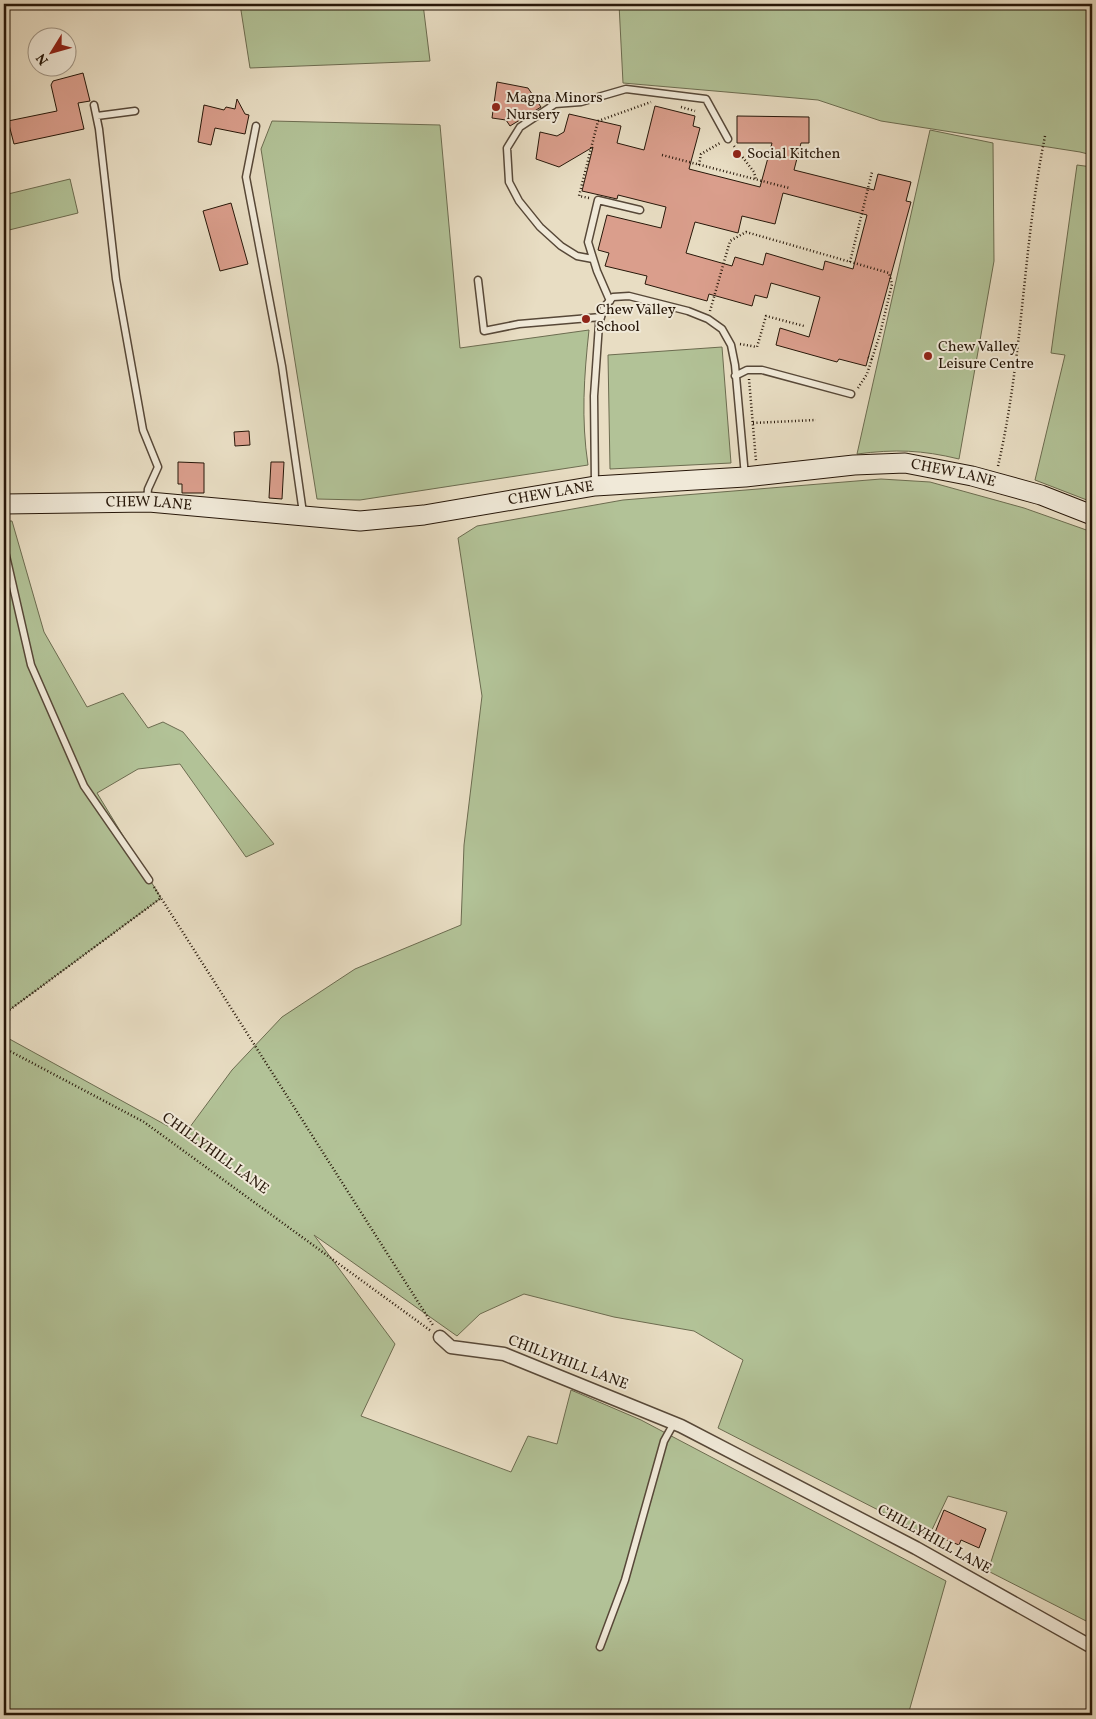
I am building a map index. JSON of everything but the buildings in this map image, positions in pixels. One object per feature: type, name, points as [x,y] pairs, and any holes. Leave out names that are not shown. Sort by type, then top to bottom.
[{"type":"main road","name":"CHEW LANE","points":[[4,504],[147,502],[304,514],[360,521],[424,515],[596,486],[751,476],[854,465],[905,463],[927,465],[1041,495],[1092,515]]},
{"type":"street","name":"CHILLYHILL LANE","points":[[440,1337],[451,1347],[504,1354],[674,1423],[916,1548],[1092,1646]]},
{"type":"lane","points":[[593,259],[577,256],[561,246],[540,227],[518,201],[509,182],[507,148],[520,127],[555,104],[581,102],[626,89],[706,99],[728,139]]},
{"type":"lane","points":[[94,105],[97,116],[116,279],[143,430],[158,467],[148,489],[147,502]]},
{"type":"lane","points":[[97,116],[135,110]]},
{"type":"lane","points":[[256,126],[246,177],[282,366],[304,514]]},
{"type":"lane","points":[[610,301],[588,242],[598,200],[640,210]]},
{"type":"lane","points":[[478,280],[484,331],[519,324],[601,317]]},
{"type":"lane","points":[[596,486],[594,396],[601,317],[604,308],[613,297],[629,296],[688,311],[708,319],[722,329],[731,345],[751,476]]},
{"type":"lane","points":[[735,376],[749,370],[762,370],[851,394]]},
{"type":"lane","points":[[4,547],[31,665],[80,778],[149,880]]},
{"type":"lane","points":[[600,1647],[625,1580],[664,1442],[674,1423]]},
{"type":"path","points":[[598,200],[579,196],[598,121],[655,101]]},
{"type":"path","points":[[679,107],[695,111]]},
{"type":"path","points":[[994,482],[1021,324],[1035,188],[1045,136]]},
{"type":"path","points":[[699,165],[701,154],[728,139],[754,172],[756,180]]},
{"type":"path","points":[[662,155],[789,188]]},
{"type":"path","points":[[850,262],[872,172]]},
{"type":"path","points":[[708,319],[730,241],[746,232],[889,273],[890,287],[873,360],[861,385],[851,394]]},
{"type":"path","points":[[731,345],[739,344],[757,347],[766,316],[804,326]]},
{"type":"path","points":[[868,357],[873,360]]},
{"type":"path","points":[[749,370],[753,423],[751,476]]},
{"type":"path","points":[[753,423],[816,420]]},
{"type":"path","points":[[149,880],[440,1337]]},
{"type":"path","points":[[4,1014],[161,898]]},
{"type":"path","name":"CHILLYHILL LANE","points":[[4,1048],[144,1122],[440,1337]]},
{"type":"green space","points":[[240,4],[423,4],[430,61],[250,68]]},
{"type":"green space","points":[[619,4],[1092,4],[1092,155],[881,121],[818,100],[623,83]]},
{"type":"green space","points":[[272,121],[440,125],[460,348],[589,330],[584,398],[584,431],[588,465],[360,500],[317,499],[261,149]]},
{"type":"green space","name":"Chew Valley Leisure Centre","points":[[930,130],[993,143],[994,261],[959,459],[908,451],[857,454]]},
{"type":"green space","points":[[1077,165],[1092,167],[1092,502],[1035,480],[1065,355],[1051,353]]},
{"type":"green space","points":[[70,179],[78,213],[5,231],[4,195]]},
{"type":"green space","points":[[722,347],[731,463],[610,469],[608,355]]},
{"type":"green space","points":[[881,479],[930,482],[1024,508],[1092,532],[1092,1624],[988,1571],[1007,1512],[948,1496],[929,1536],[718,1428],[743,1360],[694,1331],[614,1317],[524,1294],[480,1314],[457,1336],[314,1235],[395,1344],[361,1416],[511,1472],[528,1436],[557,1444],[571,1390],[641,1420],[946,1581],[908,1715],[4,1715],[4,1036],[184,1135],[232,1070],[282,1017],[355,969],[461,925],[464,845],[482,696],[458,538],[477,526],[623,500]]},
{"type":"green space","points":[[4,521],[12,521],[44,632],[87,707],[123,693],[148,728],[163,722],[183,732],[274,844],[246,857],[180,764],[138,769],[97,793],[161,898],[4,1014]]},
{"type":"place","name":"Magna Minors Nursery","points":[[496,107]]},
{"type":"place","name":"Social Kitchen","points":[[737,154]]},
{"type":"place","name":"Chew Valley School","points":[[586,319]]},
{"type":"place","name":"Chew Valley Leisure Centre","points":[[928,356]]}]
